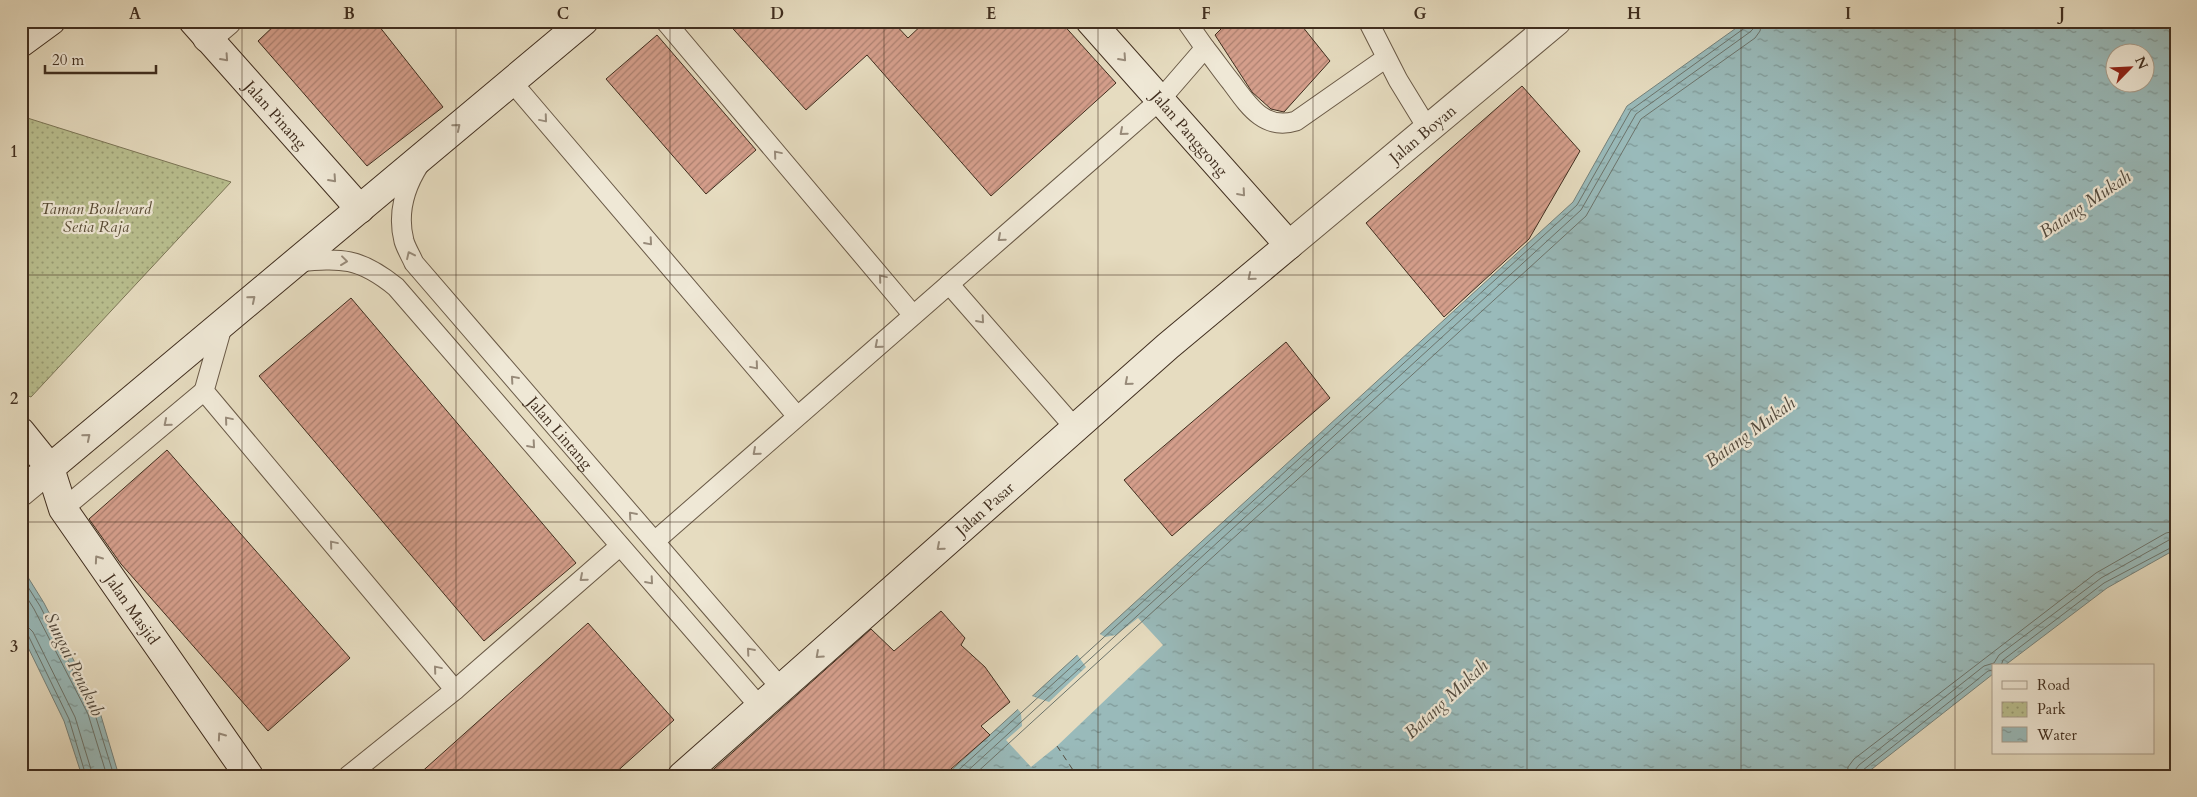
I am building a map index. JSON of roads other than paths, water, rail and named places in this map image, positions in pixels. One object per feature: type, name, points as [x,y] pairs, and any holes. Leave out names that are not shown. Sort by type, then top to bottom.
[{"type":"street","points":[[21,43],[51,21]]},
{"type":"street","points":[[21,492],[584,21]]},
{"type":"street","name":"Jalan Panggong","points":[[1090,21],[1289,245]]},
{"type":"street","name":"Jalan Boyan","points":[[1289,245],[1557,21]]},
{"type":"street","name":"Jalan Pinang","points":[[209,27],[360,209]]},
{"type":"street","name":"Jalan Pasar","points":[[682,776],[1168,346],[1289,245]]},
{"type":"street","points":[[21,432],[50,468]]},
{"type":"street","name":"Jalan Masjid","points":[[50,468],[64,509],[249,776]]},
{"type":"lane","points":[[664,21],[913,315]]},
{"type":"lane","points":[[1186,21],[1251,109],[1263,119],[1273,124],[1296,122],[1386,58]]},
{"type":"lane","points":[[1368,21],[1386,58],[1428,129]]},
{"type":"lane","points":[[655,541],[1160,100],[1205,48]]},
{"type":"lane","points":[[512,82],[798,416]]},
{"type":"lane","name":"Jalan Lintang","points":[[424,155],[404,194],[401,219],[404,242],[414,263],[782,688]]},
{"type":"lane","name":"Jalan Lintang","points":[[296,262],[344,260],[364,265],[396,287],[760,707]]},
{"type":"lane","points":[[948,284],[1075,428]]},
{"type":"lane","points":[[64,509],[204,391],[224,322]]},
{"type":"lane","points":[[204,391],[454,690]]},
{"type":"lane","points":[[348,776],[454,690],[620,546]]},
{"type":"water","name":"Batang Mukah","points":[[1746,21],[2176,21],[2176,549],[2107,588],[2007,664],[1992,664],[1992,675],[1863,776],[945,776],[1573,202],[1627,106]]},
{"type":"water","name":"Sungai Penakub","points":[[21,566],[44,603],[99,709],[119,776],[82,776],[64,721],[21,633]]},
{"type":"park label","name":"Taman Boulevard Setia Raja","points":[[96,217]]}]
